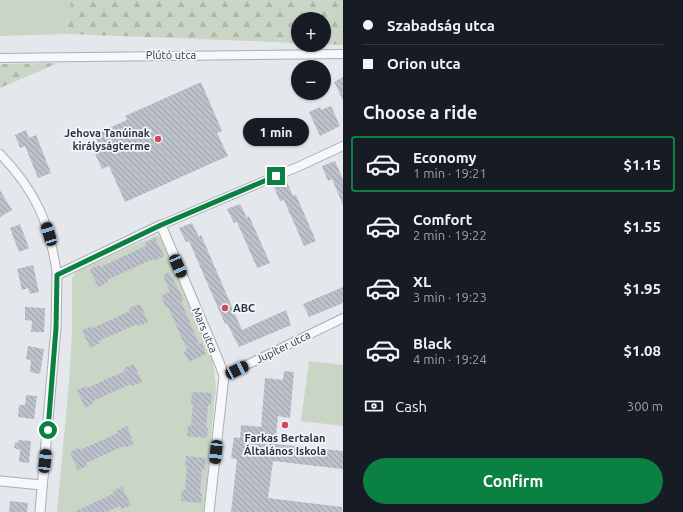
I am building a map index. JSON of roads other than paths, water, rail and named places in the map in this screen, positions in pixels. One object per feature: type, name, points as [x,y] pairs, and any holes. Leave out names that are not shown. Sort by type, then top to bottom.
[{"type":"street","name":"Plútó utca","points":[[0,58],[343,54]]},
{"type":"street","points":[[57,275],[161,225],[343,146]]},
{"type":"street","points":[[0,154],[20,176],[36,201],[49,234],[57,275],[56,328],[40,512]]},
{"type":"street","name":"Mars utca","points":[[161,225],[224,376],[209,512]]},
{"type":"street","name":"Jupiter utca","points":[[224,376],[343,318]]},
{"type":"street","points":[[0,481],[42,485]]},
{"type":"place","name":"Jehova Tanúinak királyságterme","points":[[158,139]]},
{"type":"place","name":"ABC","points":[[225,308]]},
{"type":"place","name":"Farkas Bertalan Általános Iskola","points":[[285,425]]}]
